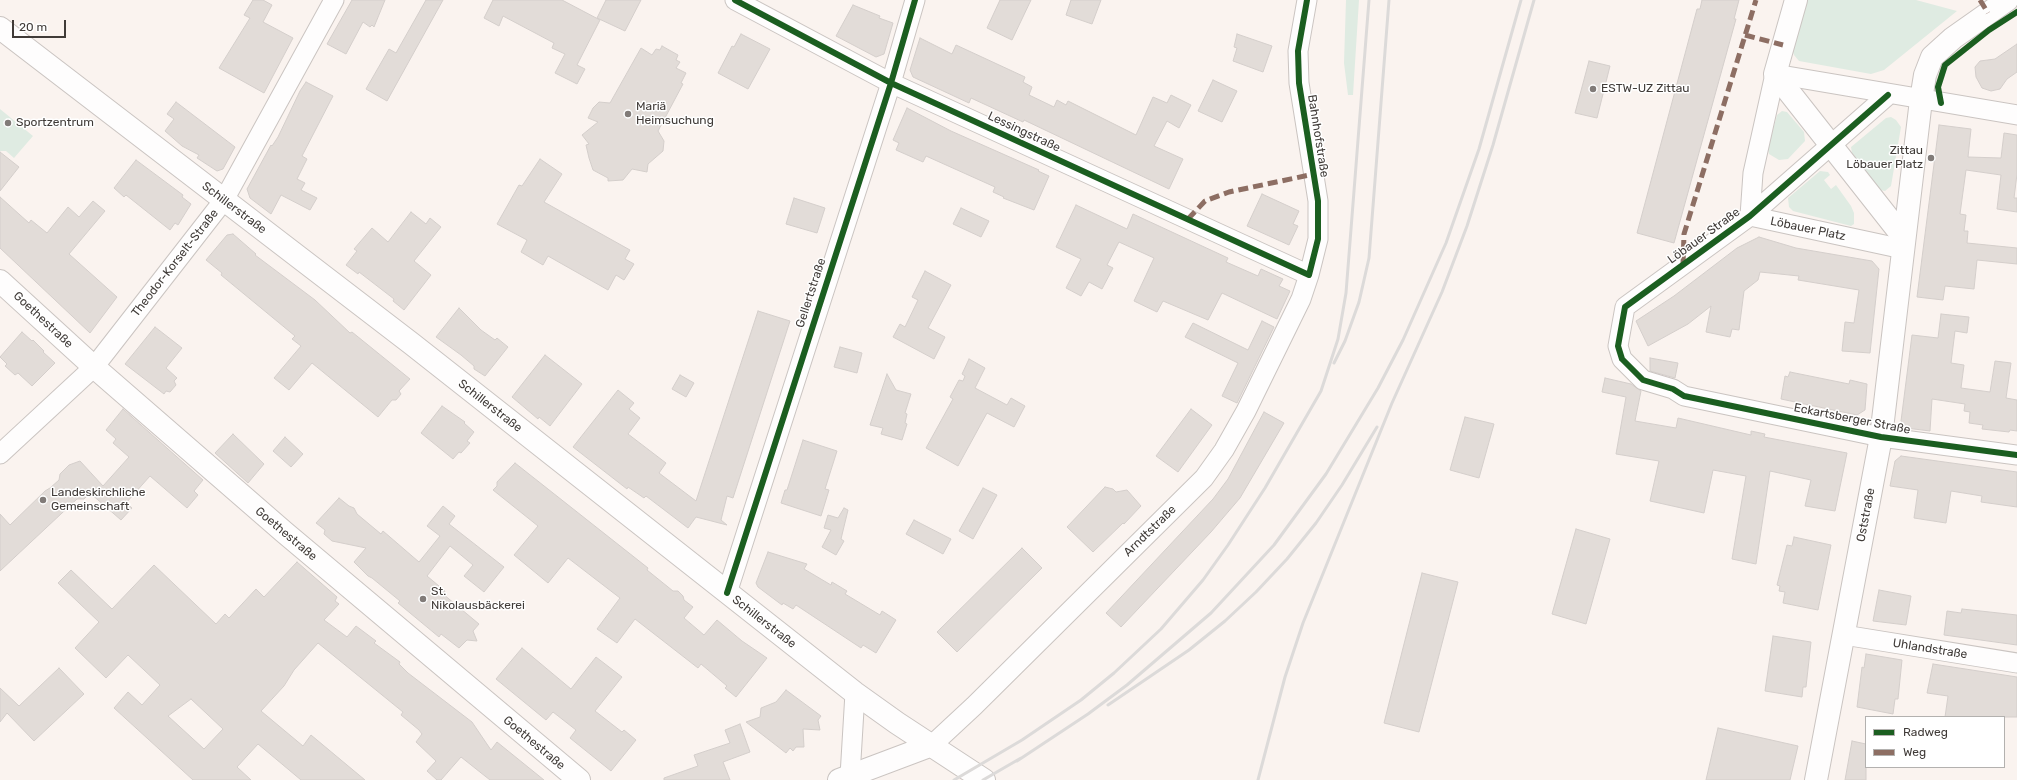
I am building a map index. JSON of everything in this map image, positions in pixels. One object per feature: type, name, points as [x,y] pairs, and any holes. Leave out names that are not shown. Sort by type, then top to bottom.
[{"type":"main road","points":[[1796,0],[1775,74],[1830,144],[1904,243]]},
{"type":"main road","points":[[1904,243],[1921,100],[1925,75],[1932,57],[1953,38],[2007,0]]},
{"type":"main road","name":"Schillerstraße","points":[[0,28],[412,344],[855,693],[984,780]]},
{"type":"main road","name":"Oststraße","points":[[1816,780],[1881,437],[1904,243]]},
{"type":"main road","name":"Goethestraße","points":[[0,281],[94,367],[284,532],[579,780]]},
{"type":"main road","points":[[845,778],[932,745]]},
{"type":"street","name":"Theodor-Korselt-Straße","points":[[0,454],[94,367],[224,200],[334,0]]},
{"type":"street","name":"Lessingstraße","points":[[735,0],[891,83],[1310,275]]},
{"type":"street","name":"Gellertstraße","points":[[727,593],[891,83],[915,0]]},
{"type":"street","name":"Bahnhofstraße","points":[[1307,0],[1298,51],[1299,83],[1318,201],[1318,239],[1310,275]]},
{"type":"street","points":[[1750,216],[1753,173],[1775,74],[1888,95],[2017,115]]},
{"type":"street","name":"Löbauer Straße","points":[[1684,396],[1674,389],[1643,380],[1622,359],[1618,346],[1625,306],[1750,216],[1830,144],[1888,95]]},
{"type":"street","name":"Löbauer Platz","points":[[1750,216],[1904,243]]},
{"type":"street","name":"Arndtstraße","points":[[932,745],[974,706],[1204,478],[1224,450],[1246,411],[1301,299],[1310,275]]},
{"type":"street","name":"Eckartsberger Straße","points":[[1684,396],[1881,437],[2017,455]]},
{"type":"street","name":"Uhlandstraße","points":[[1844,635],[2017,664]]},
{"type":"street","points":[[845,778],[855,693]]},
{"type":"shaded area","points":[[1346,0],[1359,0],[1353,95],[1348,95],[1344,63]]},
{"type":"shaded area","points":[[1806,0],[1916,0],[1957,11],[1884,70],[1871,74],[1799,61],[1794,55],[1792,49]]},
{"type":"shaded area","name":"Sportzentrum","points":[[0,109],[33,136],[14,158],[6,151],[0,151]]},
{"type":"shaded area","points":[[1782,111],[1787,112],[1804,132],[1805,141],[1788,159],[1779,160],[1769,154],[1768,149],[1777,115]]},
{"type":"shaded area","points":[[1891,117],[1896,120],[1901,127],[1891,186],[1885,191],[1880,190],[1852,153],[1851,147],[1886,118]]},
{"type":"shaded area","points":[[1820,171],[1828,172],[1830,175],[1824,180],[1831,189],[1836,185],[1851,206],[1854,213],[1854,224],[1851,226],[1793,211],[1789,207],[1788,198]]},
{"type":"building","points":[[253,0],[263,0],[272,5],[263,22],[293,38],[264,93],[219,68],[250,18],[244,15]]},
{"type":"building","points":[[352,0],[385,0],[374,27],[372,25],[370,27],[363,22],[346,54],[327,44]]},
{"type":"building","points":[[426,0],[443,0],[387,101],[366,89],[389,49],[396,53]]},
{"type":"building","points":[[493,0],[562,0],[600,20],[577,65],[585,69],[577,84],[555,73],[565,54],[552,48],[554,43],[503,16],[499,26],[484,18]]},
{"type":"building","points":[[606,0],[641,0],[625,31],[597,18]]},
{"type":"building","points":[[1000,0],[1031,0],[1012,40],[987,28]]},
{"type":"building","points":[[1071,0],[1101,0],[1092,24],[1066,15]]},
{"type":"building","points":[[1702,0],[1739,0],[1734,19],[1736,19],[1674,243],[1637,233],[1697,9],[1700,9]]},
{"type":"building","points":[[853,5],[893,23],[884,54],[876,57],[836,36]]},
{"type":"building","points":[[741,34],[770,49],[748,89],[718,73],[732,46],[734,47]]},
{"type":"building","points":[[1237,34],[1272,46],[1263,72],[1233,61],[1237,48],[1234,47]]},
{"type":"building","points":[[920,38],[952,54],[956,45],[1025,77],[1023,82],[1032,87],[1029,95],[1054,107],[1057,100],[1066,105],[1068,101],[1136,135],[1153,97],[1167,103],[1171,95],[1191,105],[1179,128],[1167,121],[1154,146],[1183,159],[1169,189],[1024,120],[1023,122],[971,98],[969,103],[913,77],[910,70]]},
{"type":"building","points":[[2017,44],[2017,72],[2007,79],[2000,89],[1991,91],[1982,88],[1976,77],[1975,67],[1980,61],[1995,59]]},
{"type":"building","name":"Mariä Heimsuchung","points":[[662,46],[678,55],[676,60],[680,62],[676,68],[686,73],[681,83],[683,84],[658,131],[664,141],[663,151],[648,164],[647,172],[632,169],[623,180],[608,181],[608,178],[593,170],[589,158],[586,145],[589,144],[582,135],[598,122],[588,118],[593,108],[599,102],[610,103],[641,48],[652,55],[656,49],[660,50]]},
{"type":"building","name":"ESTW-UZ Zittau","points":[[1589,61],[1610,66],[1597,118],[1575,113]]},
{"type":"building","points":[[1213,80],[1237,91],[1222,122],[1198,111]]},
{"type":"building","points":[[306,82],[333,96],[302,156],[307,159],[297,179],[305,183],[301,190],[317,198],[310,210],[281,195],[271,214],[250,198],[247,189],[271,145],[272,146],[278,137],[300,91]]},
{"type":"building","points":[[176,102],[235,147],[223,169],[217,171],[197,158],[199,155],[182,146],[165,131],[174,119],[167,114]]},
{"type":"building","points":[[907,108],[951,131],[1039,170],[1038,171],[1049,176],[1034,210],[1003,198],[1004,197],[993,192],[995,187],[926,156],[923,162],[896,150],[899,143],[893,140]]},
{"type":"building","points":[[1939,125],[1971,129],[1968,157],[2001,158],[2004,133],[2017,135],[2017,174],[2014,198],[2017,198],[2017,212],[1997,209],[2001,175],[1966,170],[1960,214],[1966,215],[1964,231],[1968,231],[1967,243],[2017,248],[2017,264],[1977,260],[1974,289],[1945,286],[1943,300],[1917,297]]},
{"type":"building","points":[[0,152],[19,167],[0,191]]},
{"type":"building","points":[[540,159],[562,174],[544,202],[630,250],[625,259],[634,264],[624,280],[616,275],[608,290],[548,256],[543,265],[521,252],[527,240],[497,224],[519,185],[522,186]]},
{"type":"building","points":[[136,160],[183,195],[182,197],[191,204],[178,225],[175,223],[170,230],[126,195],[124,197],[114,188]]},
{"type":"building","points":[[1262,194],[1299,211],[1293,224],[1298,226],[1289,245],[1247,226]]},
{"type":"building","points":[[0,197],[29,223],[31,220],[47,233],[68,207],[79,217],[93,201],[105,211],[69,254],[117,297],[90,333],[0,248]]},
{"type":"building","points":[[794,198],[825,208],[817,233],[786,224]]},
{"type":"building","points":[[1076,205],[1127,229],[1133,214],[1228,258],[1226,262],[1258,276],[1261,269],[1283,279],[1279,286],[1290,291],[1277,319],[1222,293],[1208,320],[1163,301],[1157,312],[1134,301],[1154,258],[1119,242],[1107,265],[1113,268],[1102,289],[1089,282],[1081,296],[1066,288],[1081,259],[1056,247]]},
{"type":"building","points":[[961,208],[989,221],[981,237],[953,224]]},
{"type":"building","points":[[411,212],[426,224],[430,218],[441,227],[414,261],[431,275],[404,310],[393,301],[394,299],[359,272],[358,274],[346,265],[357,251],[354,249],[372,228],[388,242]]},
{"type":"building","points":[[233,234],[256,254],[255,255],[315,300],[350,333],[352,332],[410,379],[399,391],[401,394],[396,400],[392,400],[378,417],[312,363],[289,390],[274,378],[301,346],[292,339],[295,336],[221,275],[222,273],[206,260],[227,235]]},
{"type":"building","points":[[1759,237],[1796,248],[1872,261],[1879,269],[1870,353],[1842,351],[1845,322],[1854,323],[1859,290],[1798,280],[1799,276],[1760,272],[1758,280],[1744,291],[1739,330],[1732,329],[1730,337],[1706,332],[1711,306],[1688,324],[1648,346],[1636,321],[1674,296],[1737,248]]},
{"type":"building","points":[[925,271],[951,285],[928,328],[945,337],[934,359],[893,337],[900,324],[905,327],[918,300],[912,297]]},
{"type":"building","points":[[459,308],[481,330],[495,340],[497,338],[508,347],[485,376],[474,369],[474,366],[461,355],[436,337]]},
{"type":"building","points":[[758,311],[790,321],[733,498],[727,496],[721,520],[727,525],[696,517],[688,528],[646,496],[644,498],[628,487],[627,489],[573,447],[618,390],[634,403],[629,409],[640,418],[628,434],[666,463],[659,473],[696,501]]},
{"type":"building","points":[[1941,314],[1969,317],[1967,333],[1955,331],[1951,363],[1964,365],[1961,388],[1990,392],[1995,361],[2011,363],[2006,398],[2017,400],[2017,431],[2010,430],[2009,432],[1982,429],[1983,425],[1969,423],[1970,412],[1964,411],[1965,404],[1932,399],[1930,431],[1906,428],[1901,421],[1912,335],[1938,338]]},
{"type":"building","points":[[1262,321],[1274,327],[1237,403],[1222,396],[1238,363],[1185,337],[1193,323],[1248,350]]},
{"type":"building","points":[[155,327],[182,348],[166,368],[177,378],[174,381],[176,385],[170,392],[166,391],[164,394],[125,364]]},
{"type":"building","points":[[22,332],[32,341],[33,340],[55,363],[32,386],[18,373],[15,375],[5,366],[7,364],[0,357]]},
{"type":"building","points":[[840,347],[862,353],[857,373],[834,367]]},
{"type":"building","points":[[545,355],[582,384],[550,426],[539,417],[538,419],[512,397]]},
{"type":"building","points":[[1650,358],[1678,363],[1675,378],[1650,371]]},
{"type":"building","points":[[969,359],[985,368],[975,388],[1007,405],[1011,398],[1025,406],[1014,427],[987,413],[958,466],[926,448],[953,399],[950,397],[959,380],[963,381],[965,376],[962,374]]},
{"type":"building","points":[[1790,372],[1849,384],[1850,380],[1867,384],[1865,410],[1857,415],[1781,399],[1785,376],[1788,377]]},
{"type":"building","points":[[887,374],[896,390],[911,394],[905,413],[907,414],[905,423],[907,424],[902,440],[881,434],[883,428],[870,425]]},
{"type":"building","points":[[680,375],[694,383],[686,397],[672,389]]},
{"type":"building","points":[[1605,378],[1631,384],[1641,391],[1635,421],[1676,428],[1678,418],[1751,435],[1751,431],[1765,434],[1764,437],[1847,453],[1835,511],[1805,506],[1811,480],[1770,471],[1756,564],[1732,559],[1746,476],[1713,470],[1704,513],[1650,501],[1659,461],[1616,454],[1626,397],[1602,392]]},
{"type":"building","points":[[442,406],[465,422],[464,423],[474,432],[467,441],[470,443],[453,459],[421,433]]},
{"type":"building","points":[[123,409],[203,480],[194,491],[198,495],[187,508],[150,476],[126,503],[132,508],[121,520],[90,493],[84,499],[77,499],[0,571],[0,514],[10,525],[45,491],[59,480],[60,474],[69,465],[80,461],[103,486],[129,457],[113,443],[116,439],[106,430]]},
{"type":"building","points":[[1191,409],[1212,425],[1178,472],[1156,456]]},
{"type":"building","points":[[1264,412],[1284,423],[1240,498],[1211,532],[1121,627],[1106,613],[1213,499],[1228,479]]},
{"type":"building","points":[[1465,417],[1494,424],[1479,478],[1450,470]]},
{"type":"building","points":[[233,434],[264,464],[248,483],[215,453]]},
{"type":"building","points":[[285,437],[303,454],[291,467],[273,451]]},
{"type":"building","points":[[803,440],[837,451],[825,489],[829,490],[821,516],[781,503],[785,490],[787,490]]},
{"type":"building","points":[[1901,456],[2017,472],[2017,507],[1981,502],[1982,496],[1951,491],[1946,523],[1914,518],[1918,490],[1890,486],[1895,461]]},
{"type":"building","points":[[515,463],[648,568],[647,570],[673,591],[678,591],[683,596],[684,600],[693,607],[684,618],[704,635],[717,620],[742,641],[767,658],[736,697],[725,688],[727,686],[701,664],[698,668],[635,619],[617,643],[597,629],[620,598],[568,558],[548,583],[514,555],[538,526],[493,490],[497,486],[497,482]]},
{"type":"building","points":[[1105,487],[1113,489],[1116,492],[1127,490],[1141,506],[1124,524],[1123,523],[1093,552],[1067,527]]},
{"type":"building","points":[[983,488],[997,495],[973,539],[959,531]]},
{"type":"building","points":[[339,498],[354,508],[357,514],[381,534],[383,531],[419,562],[440,536],[427,526],[443,506],[455,516],[449,524],[504,567],[484,592],[464,576],[473,565],[450,546],[427,576],[445,591],[443,594],[479,624],[473,631],[477,641],[467,640],[459,648],[441,634],[439,637],[398,603],[400,601],[368,576],[354,562],[366,548],[332,541],[324,534],[325,530],[316,523]]},
{"type":"building","points":[[844,508],[848,510],[841,539],[844,541],[836,555],[822,547],[831,530],[824,528],[828,515],[838,518]]},
{"type":"building","points":[[914,520],[951,539],[943,554],[906,534]]},
{"type":"building","points":[[1576,529],[1610,539],[1586,624],[1552,614]]},
{"type":"building","points":[[1794,537],[1831,545],[1818,610],[1783,603],[1785,592],[1779,591],[1780,586],[1777,585],[1787,545],[1792,546]]},
{"type":"building","points":[[1022,548],[1042,568],[957,652],[937,632]]},
{"type":"building","points":[[768,552],[807,564],[804,569],[831,585],[832,582],[847,591],[845,594],[880,615],[882,611],[896,620],[876,653],[863,645],[861,648],[796,605],[793,609],[783,603],[782,605],[758,587],[756,583]]},
{"type":"building","points":[[297,562],[337,597],[335,601],[339,604],[324,620],[347,637],[356,626],[376,641],[374,643],[400,662],[399,664],[408,673],[472,722],[491,750],[497,742],[544,780],[490,780],[461,757],[441,780],[437,780],[427,771],[436,761],[416,742],[422,734],[419,730],[401,715],[403,712],[318,643],[294,670],[284,686],[261,711],[303,746],[311,735],[365,780],[301,780],[258,744],[237,767],[251,780],[193,780],[114,708],[128,692],[142,705],[160,685],[128,655],[106,678],[75,648],[99,622],[58,583],[71,570],[112,609],[154,565],[216,624],[225,614],[229,618],[256,589],[264,597]],"holes":[[[191,699],[223,729],[204,749],[168,716]]]},
{"type":"building","points":[[1422,573],[1458,582],[1419,732],[1384,723]]},
{"type":"building","points":[[1879,590],[1911,596],[1906,625],[1873,621]]},
{"type":"building","points":[[1962,609],[2017,615],[2017,645],[1944,635],[1947,611],[1961,613]]},
{"type":"building","points":[[1773,636],[1811,642],[1806,687],[1803,687],[1802,697],[1765,691]]},
{"type":"building","points":[[522,648],[571,689],[596,657],[622,677],[595,711],[622,732],[624,730],[636,740],[611,771],[570,738],[576,730],[553,712],[546,720],[496,679]]},
{"type":"building","points":[[1866,654],[1902,660],[1898,699],[1895,699],[1893,714],[1857,707],[1862,667],[1864,668]]},
{"type":"building","points":[[1933,664],[2017,677],[2017,717],[1945,716],[1948,696],[1927,693]]},
{"type":"building","points":[[59,668],[84,694],[34,741],[7,713],[0,722],[0,688],[19,706]]},
{"type":"building","points":[[786,690],[821,716],[818,720],[820,730],[803,729],[804,747],[796,747],[793,751],[790,748],[786,753],[746,722],[760,717],[761,708],[776,702]]},
{"type":"building","points":[[740,724],[750,752],[723,762],[730,780],[664,780],[664,778],[698,766],[694,755],[730,743],[725,730]]},
{"type":"building","points":[[1718,728],[1798,746],[1790,780],[1706,780]]},
{"type":"building","points":[[1852,741],[1865,744],[1866,780],[1845,780]]},
{"type":"railway","points":[[954,780],[1022,740],[1081,700],[1114,673],[1161,629],[1203,580],[1228,545],[1265,488],[1321,391],[1338,339],[1346,293],[1369,0]]},
{"type":"railway","points":[[1334,363],[1345,341],[1359,302],[1369,258],[1389,0]]},
{"type":"railway","points":[[1017,761],[1088,714],[1127,685],[1211,613],[1274,545],[1326,474],[1378,388],[1403,340],[1446,243],[1479,149],[1521,0]]},
{"type":"railway","points":[[1258,780],[1285,677],[1303,623],[1392,403],[1442,292],[1467,226],[1493,145],[1534,0]]},
{"type":"railway","points":[[1108,705],[1189,650],[1225,621],[1256,592],[1287,559],[1316,523],[1342,485],[1377,427]]},
{"type":"railway","points":[[983,780],[1021,758]]},
{"type":"marked path","points":[[1683,265],[1684,234],[1756,0]]},
{"type":"marked path","points":[[1980,0],[1988,13]]},
{"type":"marked path","points":[[1745,35],[1783,45]]},
{"type":"marked path","points":[[1188,219],[1205,201],[1229,192],[1314,174]]},
{"type":"cycle path","points":[[735,0],[891,83],[1309,275],[1318,239],[1318,201],[1299,83],[1298,51],[1307,0]]},
{"type":"cycle path","points":[[727,593],[891,83],[915,0]]},
{"type":"cycle path","points":[[1941,103],[1938,87],[1945,65],[1989,30],[2017,12]]},
{"type":"cycle path","points":[[1888,95],[1750,216],[1625,307],[1618,346],[1622,359],[1643,380],[1673,389],[1684,396],[1881,437],[2017,455]]},
{"type":"place","name":"ESTW-UZ Zittau","points":[[1593,89]]},
{"type":"place","name":"Mariä Heimsuchung","points":[[628,114]]},
{"type":"place","name":"Sportzentrum","points":[[8,123]]},
{"type":"place","name":"Zittau Löbauer Platz","points":[[1931,158]]},
{"type":"place","name":"Landeskirchliche Gemeinschaft","points":[[43,500]]},
{"type":"place","name":"St. Nikolausbäckerei","points":[[423,599]]}]
